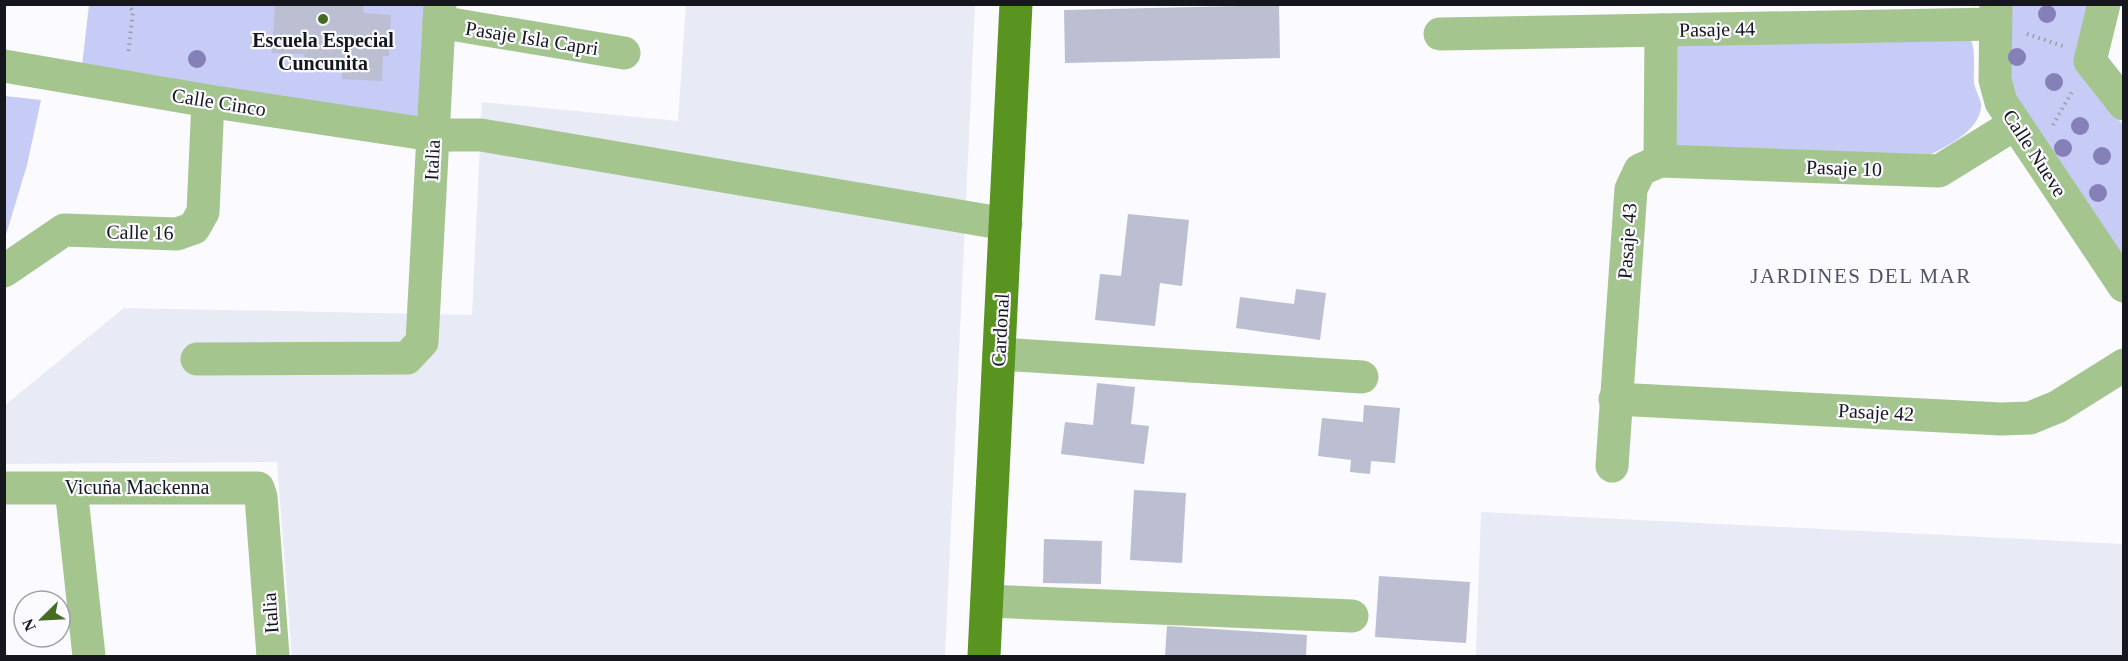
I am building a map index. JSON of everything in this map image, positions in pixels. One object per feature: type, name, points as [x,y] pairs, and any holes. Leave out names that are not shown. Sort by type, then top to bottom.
[{"type":"main road","name":"Cardonal","points":[[984,657],[1016,4]]},
{"type":"street","points":[[2104,4],[2090,58],[2124,104]]},
{"type":"street","name":"Pasaje Isla Capri","points":[[440,13],[624,53]]},
{"type":"street","name":"Italia","points":[[197,359],[406,358],[422,342],[440,13]]},
{"type":"street","name":"Pasaje 44","points":[[1440,34],[1661,30],[1996,14]]},
{"type":"street","name":"Calle Nueve","points":[[1996,14],[1997,92],[2035,155],[2124,286]]},
{"type":"street","points":[[1660,161],[1661,30]]},
{"type":"street","name":"Calle Cinco","points":[[4,66],[208,101],[433,135],[481,135],[1006,224]]},
{"type":"street","name":"Calle 16","points":[[4,271],[64,230],[177,234],[194,228],[203,212],[208,101]]},
{"type":"street","name":"Pasaje 10","points":[[1660,161],[1939,171],[2015,124]]},
{"type":"street","name":"Pasaje 43","points":[[1612,466],[1631,189],[1640,170],[1660,161]]},
{"type":"street","points":[[999,354],[1362,377]]},
{"type":"street","name":"Pasaje 42","points":[[1615,399],[2001,419],[2030,418],[2057,407],[2124,365]]},
{"type":"street","name":"Vicuña Mackenna","points":[[4,488],[249,486],[258,488],[261,497]]},
{"type":"street","points":[[71,488],[89,657]]},
{"type":"street","name":"Italia","points":[[261,497],[273,657]]},
{"type":"street","points":[[987,601],[1352,616]]},
{"type":"path","points":[[124,86],[133,11],[128,4]]},
{"type":"path","points":[[1996,14],[2090,58],[2035,155]]},
{"type":"shaded area","points":[[89,5],[427,5],[422,118],[82,66]]},
{"type":"shaded area","points":[[686,5],[975,5],[945,656],[292,656],[277,462],[5,464],[5,405],[124,308],[472,315],[482,102],[678,121]]},
{"type":"shaded area","points":[[2002,5],[2091,5],[2081,72],[2123,125],[2123,273],[2019,121],[2000,24]]},
{"type":"shaded area","points":[[1971,40],[1974,55],[1974,84],[1981,104],[1979,116],[1961,137],[1928,156],[1669,150],[1672,42]]},
{"type":"shaded area","points":[[5,96],[41,100],[27,165],[5,238]]},
{"type":"shaded area","points":[[1481,512],[2123,544],[2123,656],[1476,656]]},
{"type":"building","points":[[275,4],[364,4],[363,13],[391,15],[389,56],[383,56],[382,81],[342,79],[342,71],[304,69],[304,54],[272,53]]},
{"type":"building","points":[[1279,5],[1280,58],[1065,63],[1064,10]]},
{"type":"building","points":[[1128,214],[1189,220],[1182,286],[1160,283],[1155,326],[1095,320],[1100,274],[1121,276]]},
{"type":"building","points":[[1296,289],[1326,293],[1320,340],[1236,328],[1240,297],[1294,304]]},
{"type":"building","points":[[1097,383],[1135,387],[1131,424],[1149,426],[1144,464],[1061,454],[1065,422],[1093,425]]},
{"type":"building","points":[[1364,405],[1400,408],[1395,463],[1371,461],[1370,474],[1350,472],[1351,460],[1318,456],[1322,418],[1363,422]]},
{"type":"building","points":[[1134,490],[1186,493],[1182,563],[1130,560]]},
{"type":"building","points":[[1044,539],[1102,541],[1101,584],[1043,583]]},
{"type":"building","points":[[1379,576],[1470,582],[1466,643],[1375,637]]},
{"type":"building","points":[[1167,626],[1307,635],[1306,656],[1165,656]]},
{"type":"place","name":"Escuela Especial Cuncunita","points":[[323,19]]},
{"type":"district","name":"JARDINES DEL MAR","points":[[1861,276]]}]
